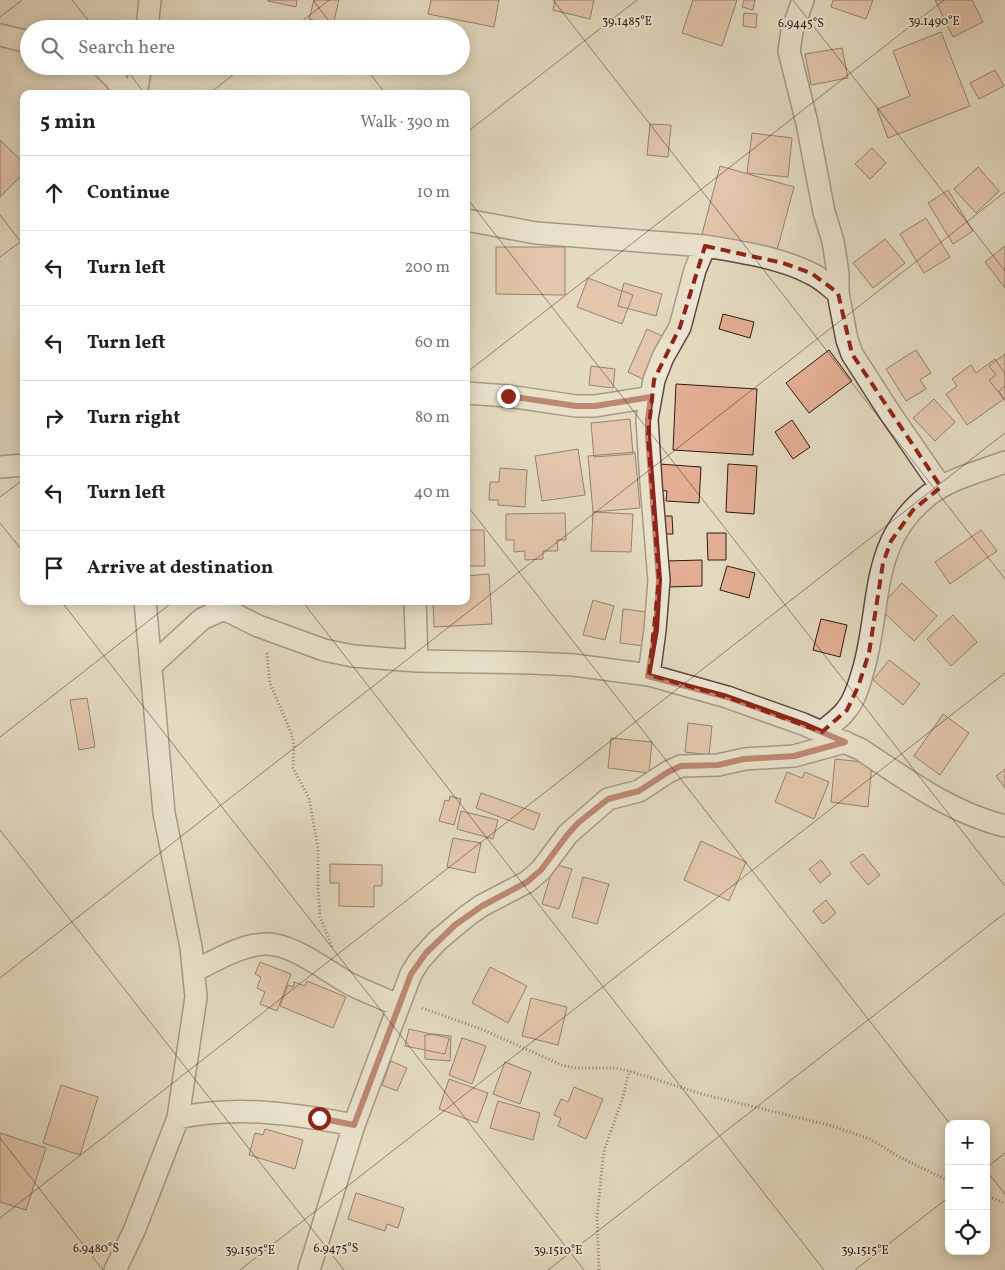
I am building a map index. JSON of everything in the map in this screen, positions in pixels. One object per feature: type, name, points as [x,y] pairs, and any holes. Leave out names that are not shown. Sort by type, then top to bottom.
[{"type":"street","points":[[148,20],[150,0]]},
{"type":"street","points":[[802,0],[792,31],[789,51],[808,123],[824,212],[833,241],[843,326],[852,354],[941,487]]},
{"type":"street","points":[[0,35],[20,40]]},
{"type":"street","points":[[111,75],[122,90]]},
{"type":"street","points":[[137,90],[139,75]]},
{"type":"street","points":[[470,221],[536,233],[706,246],[783,263],[811,273],[838,293]]},
{"type":"street","points":[[648,676],[656,630],[659,580],[648,419],[654,380],[663,357],[680,327],[695,270],[706,246]]},
{"type":"street","points":[[470,393],[508,396],[576,406],[595,406],[651,397]]},
{"type":"street","points":[[822,732],[847,710],[858,687],[869,653],[882,563],[891,541],[900,526],[913,510],[941,487],[1005,462]]},
{"type":"street","points":[[0,467],[20,465]]},
{"type":"street","points":[[123,1267],[134,1232],[178,1118],[196,997],[194,971],[182,896],[164,813],[146,605]]},
{"type":"street","points":[[152,665],[219,605],[258,626],[324,650],[353,656],[417,661],[574,665],[648,676],[727,697],[822,732],[860,749],[943,803],[982,820],[1005,826]]},
{"type":"street","points":[[415,605],[417,661]]},
{"type":"street","points":[[309,1270],[354,1125],[411,974],[419,961],[437,941],[482,906],[527,882],[541,870],[578,823],[608,799],[639,791],[681,766],[718,765],[744,759],[794,756],[845,742]]},
{"type":"street","points":[[194,971],[228,954],[251,946],[266,944],[300,954],[350,984],[400,1004]]},
{"type":"street","points":[[178,1118],[204,1112],[237,1111],[284,1114],[354,1125]]},
{"type":"path","points":[[258,626],[266,645],[270,683],[292,735],[293,768],[309,798],[318,848],[320,917],[334,950]]},
{"type":"path","points":[[400,1004],[472,1025],[564,1066],[576,1068],[615,1068],[702,1094],[851,1132],[880,1144],[902,1158],[945,1179]]},
{"type":"path","points":[[599,1270],[597,1218],[603,1158],[629,1072]]},
{"type":"path","points":[[990,1197],[1005,1204]]},
{"type":"highlighted area","points":[[705,246],[783,263],[811,273],[838,293],[852,354],[941,487],[913,510],[891,541],[883,563],[869,653],[858,687],[847,710],[822,732],[727,697],[649,675],[659,580],[648,436],[654,380],[680,327]]},
{"type":"building","points":[[268,0],[297,0],[296,7]]},
{"type":"building","points":[[314,0],[339,0],[334,20],[309,19]]},
{"type":"building","points":[[431,0],[499,0],[494,27],[470,22],[470,20],[458,20],[428,14]]},
{"type":"building","points":[[555,0],[594,0],[590,19],[553,10]]},
{"type":"building","points":[[693,0],[737,0],[722,46],[682,33]]},
{"type":"building","points":[[744,0],[755,0],[753,10],[742,7]]},
{"type":"building","points":[[833,0],[873,0],[866,19],[831,7]]},
{"type":"building","points":[[935,0],[972,0],[983,22],[953,37]]},
{"type":"building","points":[[744,13],[757,14],[756,28],[743,26]]},
{"type":"building","points":[[941,32],[970,106],[888,138],[877,109],[910,96],[893,51]]},
{"type":"building","points":[[842,48],[848,78],[811,85],[805,54]]},
{"type":"building","points":[[995,70],[1004,86],[979,99],[970,83]]},
{"type":"building","points":[[650,124],[671,125],[668,157],[647,155]]},
{"type":"building","points":[[752,133],[792,138],[788,177],[747,173]]},
{"type":"building","points":[[0,140],[20,159],[20,177],[0,197]]},
{"type":"building","points":[[872,148],[886,163],[870,179],[855,164]]},
{"type":"building","points":[[720,166],[794,187],[776,254],[702,234]]},
{"type":"building","points":[[978,167],[999,191],[976,213],[954,189]]},
{"type":"building","points":[[948,190],[973,231],[953,244],[928,203]]},
{"type":"building","points":[[926,218],[950,257],[924,273],[900,234]]},
{"type":"building","points":[[885,239],[905,263],[873,288],[853,263]]},
{"type":"building","points":[[1005,246],[1005,288],[985,262]]},
{"type":"building","points":[[496,247],[565,247],[565,295],[496,294]]},
{"type":"building","points":[[588,278],[633,295],[622,324],[577,307]]},
{"type":"building","points":[[624,283],[662,294],[656,316],[618,306]]},
{"type":"building","points":[[723,314],[754,322],[750,338],[719,329]]},
{"type":"building","points":[[647,329],[664,337],[645,380],[628,372]]},
{"type":"building","points":[[829,350],[852,381],[809,413],[786,383]]},
{"type":"building","points":[[916,350],[931,373],[920,380],[926,389],[906,401],[886,369]]},
{"type":"building","points":[[1005,354],[1005,401],[989,380],[996,375],[989,366]]},
{"type":"building","points":[[995,359],[1005,374],[1005,386],[999,391],[1004,399],[967,425],[946,394],[957,386],[952,379],[971,365],[976,373]]},
{"type":"building","points":[[591,366],[615,369],[613,388],[589,385]]},
{"type":"building","points":[[676,384],[757,389],[753,455],[673,450]]},
{"type":"building","points":[[934,399],[955,422],[935,441],[913,418]]},
{"type":"building","points":[[630,419],[633,454],[594,457],[591,423]]},
{"type":"building","points":[[792,420],[810,447],[793,459],[775,432]]},
{"type":"building","points":[[578,449],[585,495],[542,501],[535,456]]},
{"type":"building","points":[[635,452],[640,508],[593,512],[588,456]]},
{"type":"building","points":[[659,464],[701,467],[699,503],[666,501],[667,491],[657,490]]},
{"type":"building","points":[[728,464],[757,466],[754,514],[726,512]]},
{"type":"building","points":[[500,468],[527,470],[525,507],[498,505],[498,500],[489,500],[490,482],[499,482]]},
{"type":"building","points":[[593,512],[633,514],[631,552],[591,551]]},
{"type":"building","points":[[565,513],[566,540],[557,540],[558,551],[543,551],[543,559],[525,560],[525,551],[514,552],[514,540],[506,540],[506,514]]},
{"type":"building","points":[[660,516],[672,516],[673,534],[661,534]]},
{"type":"building","points":[[470,530],[484,530],[485,566],[470,566]]},
{"type":"building","points":[[981,530],[997,551],[950,584],[935,562]]},
{"type":"building","points":[[707,533],[726,533],[726,560],[708,560]]},
{"type":"building","points":[[702,560],[702,586],[667,587],[666,561]]},
{"type":"building","points":[[727,566],[755,573],[749,598],[720,590]]},
{"type":"building","points":[[489,574],[492,624],[434,627],[433,605],[470,605],[470,576]]},
{"type":"building","points":[[902,583],[937,616],[914,641],[879,608]]},
{"type":"building","points":[[593,600],[614,606],[605,640],[583,635]]},
{"type":"building","points":[[623,609],[647,612],[644,646],[620,643]]},
{"type":"building","points":[[953,615],[977,642],[951,666],[927,639]]},
{"type":"building","points":[[821,619],[847,625],[840,657],[813,650]]},
{"type":"building","points":[[889,660],[920,684],[903,705],[873,680]]},
{"type":"building","points":[[87,698],[95,747],[79,750],[70,700]]},
{"type":"building","points":[[943,714],[969,733],[940,775],[914,756]]},
{"type":"building","points":[[688,723],[712,726],[709,755],[685,752]]},
{"type":"building","points":[[611,738],[652,742],[649,773],[608,768]]},
{"type":"building","points":[[835,759],[872,763],[868,807],[831,802]]},
{"type":"building","points":[[1005,769],[1005,788],[996,776]]},
{"type":"building","points":[[787,772],[802,778],[805,772],[829,782],[814,819],[775,802]]},
{"type":"building","points":[[481,793],[540,814],[534,830],[476,808]]},
{"type":"building","points":[[450,796],[461,799],[454,825],[439,821],[445,800],[449,801]]},
{"type":"building","points":[[461,811],[498,820],[493,839],[457,829]]},
{"type":"building","points":[[453,838],[481,843],[475,873],[447,867]]},
{"type":"building","points":[[701,841],[746,862],[729,901],[684,880]]},
{"type":"building","points":[[863,854],[880,875],[868,885],[850,863]]},
{"type":"building","points":[[821,860],[831,874],[820,883],[809,869]]},
{"type":"building","points":[[330,864],[382,865],[382,886],[374,886],[374,907],[339,906],[339,883],[330,883]]},
{"type":"building","points":[[554,864],[572,869],[559,909],[542,904]]},
{"type":"building","points":[[583,877],[609,884],[597,924],[572,917]]},
{"type":"building","points":[[826,900],[836,913],[823,924],[813,911]]},
{"type":"building","points":[[260,962],[291,974],[277,1011],[260,1004],[265,992],[257,988],[261,977],[255,974]]},
{"type":"building","points":[[490,967],[527,986],[508,1023],[472,1003]]},
{"type":"building","points":[[307,981],[346,997],[333,1028],[280,1006],[288,985],[293,987],[294,982],[305,986]]},
{"type":"building","points":[[531,998],[567,1007],[558,1045],[522,1036]]},
{"type":"building","points":[[409,1029],[449,1038],[445,1054],[405,1046]]},
{"type":"building","points":[[425,1035],[451,1036],[450,1061],[425,1059]]},
{"type":"building","points":[[462,1038],[486,1046],[472,1084],[449,1075]]},
{"type":"building","points":[[391,1061],[407,1068],[397,1091],[382,1085]]},
{"type":"building","points":[[505,1062],[531,1072],[520,1104],[493,1094]]},
{"type":"building","points":[[449,1079],[488,1093],[477,1123],[439,1109]]},
{"type":"building","points":[[61,1085],[98,1097],[80,1155],[43,1143]]},
{"type":"building","points":[[574,1087],[603,1099],[586,1139],[558,1126],[561,1118],[554,1115],[561,1099],[568,1102]]},
{"type":"building","points":[[498,1101],[540,1113],[533,1140],[490,1128]]},
{"type":"building","points":[[265,1129],[303,1140],[295,1169],[249,1155],[255,1133],[263,1135]]},
{"type":"building","points":[[0,1133],[46,1148],[26,1210],[0,1202]]},
{"type":"building","points":[[356,1193],[404,1208],[398,1228],[387,1224],[385,1231],[348,1219]]},
{"type":"route","points":[[319,1118],[354,1125],[411,974],[419,961],[437,941],[467,916],[527,882],[541,870],[568,834],[601,804],[613,797],[639,791],[681,766],[718,765],[744,759],[794,756],[845,742],[803,724],[727,697],[648,676],[656,630],[659,580],[648,436],[651,397],[595,406],[576,406],[508,396]]}]
